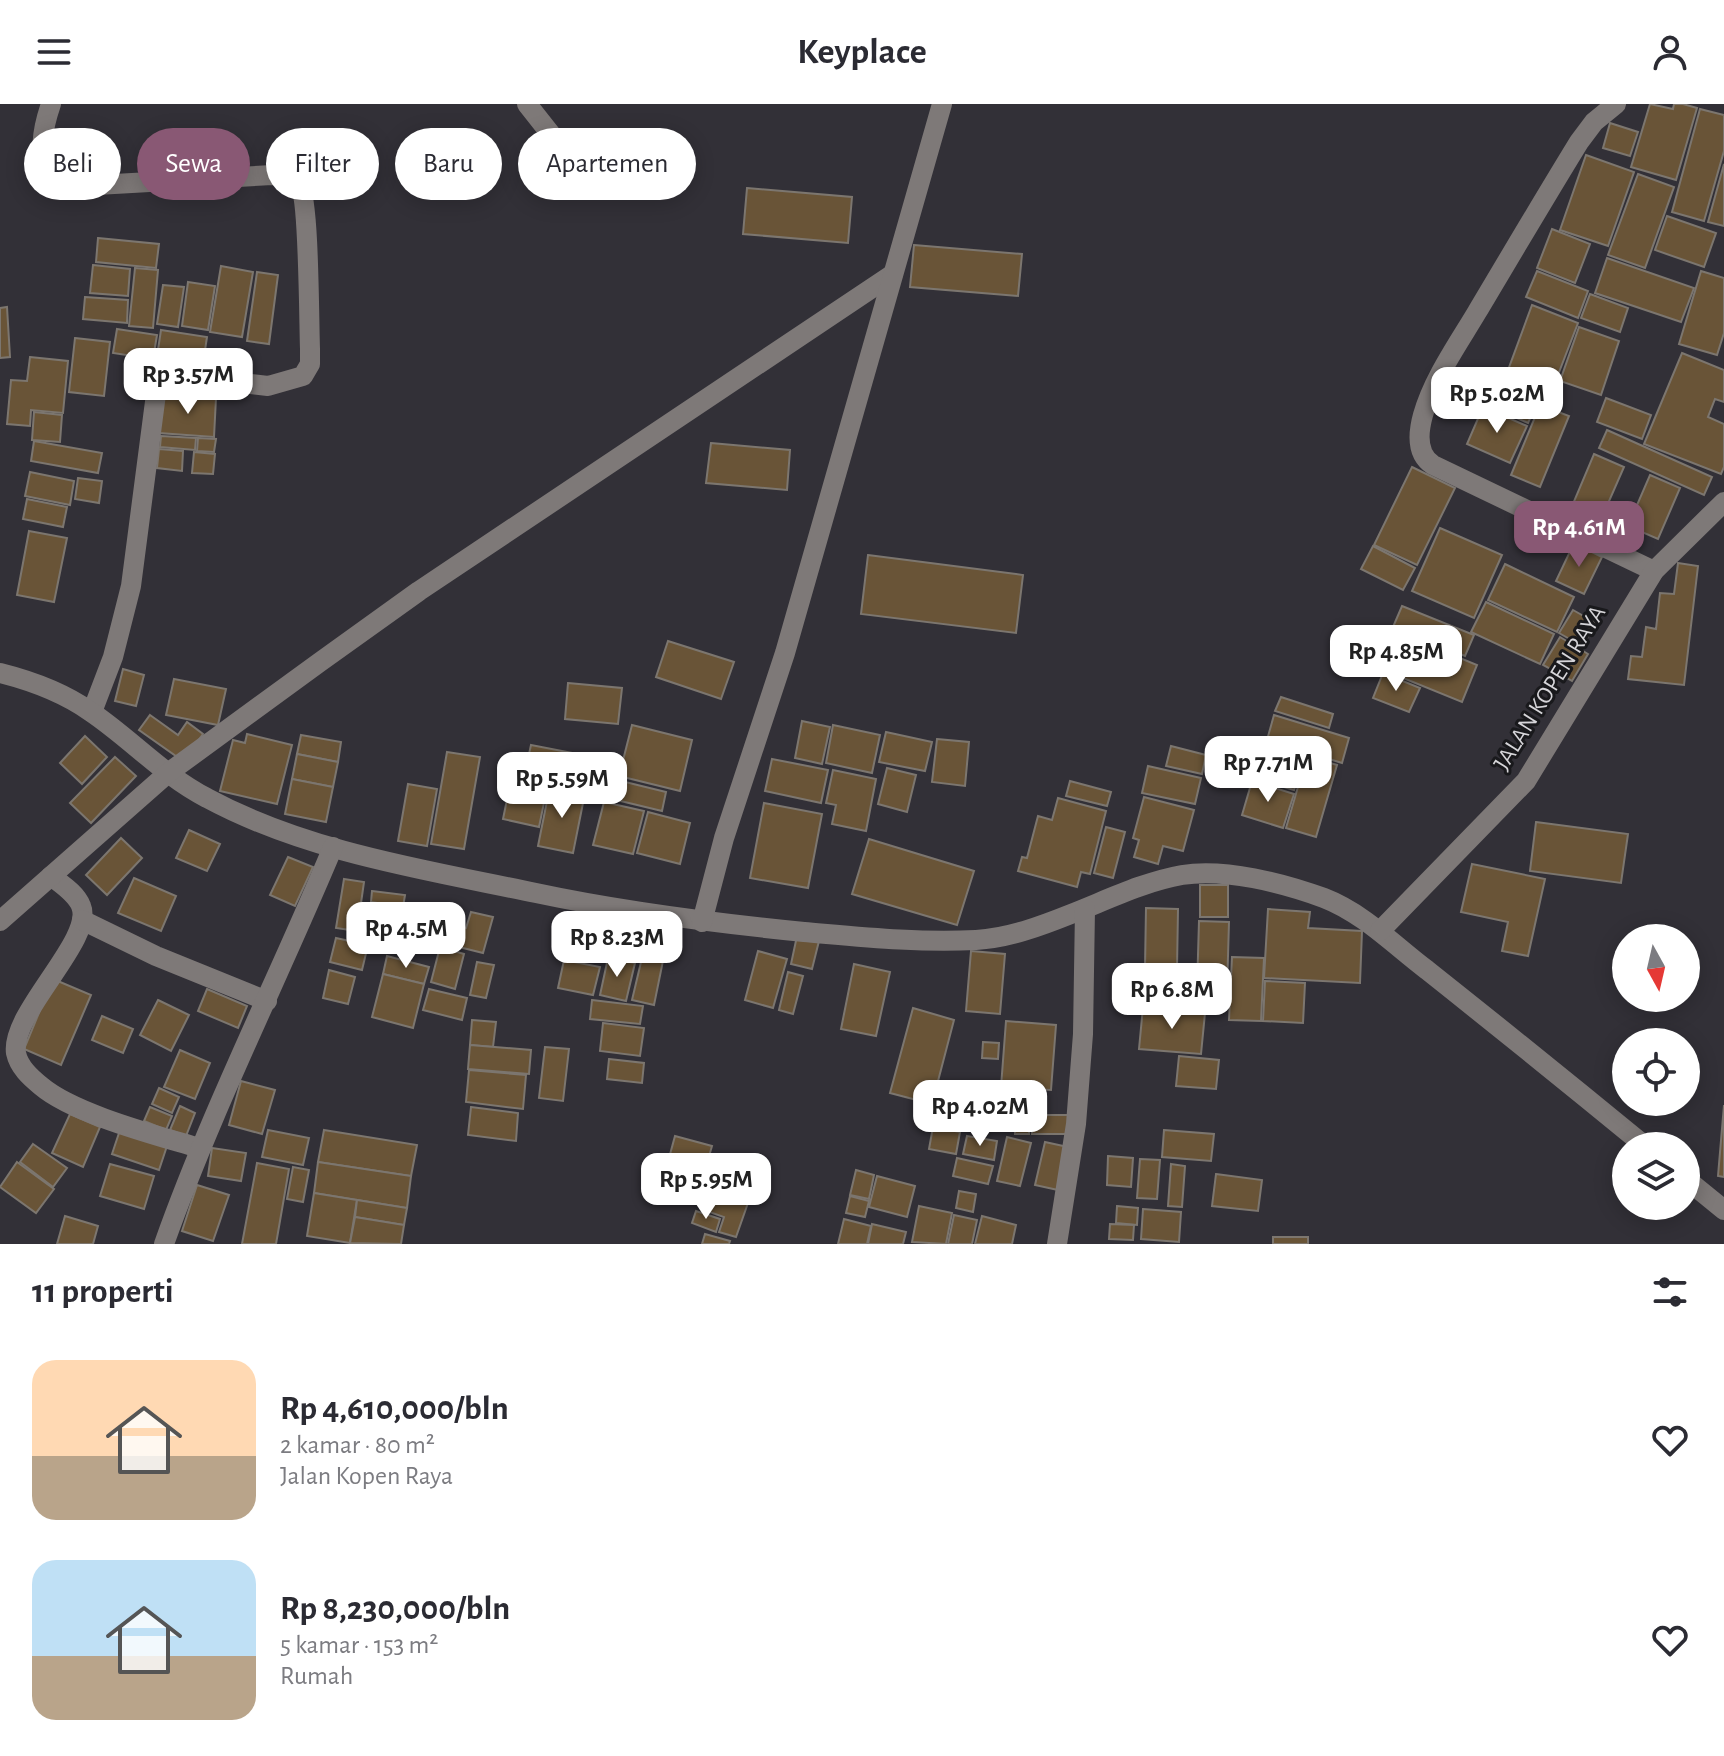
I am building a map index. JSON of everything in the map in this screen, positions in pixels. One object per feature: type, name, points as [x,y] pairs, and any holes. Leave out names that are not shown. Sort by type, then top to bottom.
[{"type":"street","points":[[51,104],[43,125],[42,147],[42,163],[50,180],[79,186],[272,175],[290,178],[301,188],[305,211],[310,364],[303,376],[268,386],[184,376],[161,380],[156,394],[131,586],[113,657],[92,712]]},
{"type":"street","points":[[527,104],[546,128]]},
{"type":"street","points":[[702,922],[724,838],[785,653],[942,104]]},
{"type":"street","points":[[1616,104],[1594,122],[1579,142],[1457,345],[1426,404],[1420,444],[1423,455],[1433,465],[1654,571]]},
{"type":"street","points":[[0,921],[168,773],[419,591],[893,274]]},
{"type":"street","name":"JALAN KOPEN RAYA","points":[[1380,931],[1526,781],[1654,571],[1724,502]]},
{"type":"street","points":[[0,673],[46,688],[92,712],[168,773],[227,809],[277,829],[333,847],[611,909],[702,922],[913,942],[993,939],[1038,927],[1156,882],[1184,875],[1234,875],[1328,899],[1380,931],[1628,1132]]},
{"type":"street","points":[[171,1243],[199,1148],[333,847]]},
{"type":"street","points":[[46,880],[76,897],[82,908],[82,920],[74,940],[26,1017],[15,1048],[18,1061],[43,1089],[71,1103],[112,1120],[199,1148]]},
{"type":"street","points":[[1057,1244],[1076,1124],[1083,1034],[1085,909]]},
{"type":"street","points":[[82,920],[156,956],[267,1001]]},
{"type":"street","points":[[1700,1190],[1724,1210]]},
{"type":"building","points":[[1650,104],[1673,109],[1674,104],[1697,108],[1676,180],[1631,167]]},
{"type":"building","points":[[1700,109],[1724,115],[1724,151],[1704,221],[1672,212]]},
{"type":"building","points":[[1610,123],[1638,132],[1630,156],[1603,148]]},
{"type":"building","points":[[1586,155],[1634,172],[1608,246],[1560,230]]},
{"type":"building","points":[[1724,164],[1724,226],[1708,222]]},
{"type":"building","points":[[1638,174],[1674,187],[1645,268],[1608,255]]},
{"type":"building","points":[[747,188],[852,197],[848,243],[743,234]]},
{"type":"building","points":[[1667,216],[1716,233],[1704,267],[1655,250]]},
{"type":"building","points":[[1552,229],[1590,244],[1575,283],[1537,268]]},
{"type":"building","points":[[98,238],[159,244],[156,268],[96,262]]},
{"type":"building","points":[[914,245],[1022,254],[1018,296],[910,287]]},
{"type":"building","points":[[1607,258],[1694,288],[1681,322],[1595,293]]},
{"type":"building","points":[[93,265],[130,269],[128,296],[90,293]]},
{"type":"building","points":[[221,266],[253,272],[242,337],[210,332]]},
{"type":"building","points":[[135,268],[158,270],[153,328],[129,326]]},
{"type":"building","points":[[1537,271],[1588,291],[1578,318],[1526,297]]},
{"type":"building","points":[[1701,271],[1724,278],[1724,333],[1717,355],[1679,344]]},
{"type":"building","points":[[257,272],[278,275],[269,344],[247,341]]},
{"type":"building","points":[[188,282],[215,286],[208,330],[182,326]]},
{"type":"building","points":[[163,285],[184,287],[178,327],[157,324]]},
{"type":"building","points":[[1590,294],[1628,308],[1620,332],[1581,318]]},
{"type":"building","points":[[85,297],[128,300],[127,323],[83,319]]},
{"type":"building","points":[[1532,305],[1578,323],[1549,398],[1504,381]]},
{"type":"building","points":[[7,307],[10,357],[0,358],[0,308]]},
{"type":"building","points":[[1579,327],[1619,341],[1601,395],[1560,381]]},
{"type":"building","points":[[117,329],[157,335],[153,359],[113,353]]},
{"type":"building","points":[[161,330],[207,337],[202,370],[156,363]]},
{"type":"building","points":[[75,338],[110,342],[104,396],[69,392]]},
{"type":"building","points":[[1682,353],[1724,370],[1724,402],[1715,399],[1708,417],[1724,424],[1724,467],[1721,474],[1644,444]]},
{"type":"building","points":[[30,357],[68,361],[63,413],[31,410],[30,426],[7,424],[11,380],[27,381]]},
{"type":"building","points":[[1491,380],[1538,401],[1528,423],[1481,402]]},
{"type":"building","points":[[161,395],[216,398],[214,437],[159,433]]},
{"type":"building","points":[[1606,398],[1651,415],[1642,439],[1597,422]]},
{"type":"building","points":[[1540,405],[1569,416],[1540,487],[1511,475]]},
{"type":"building","points":[[1483,407],[1527,426],[1510,463],[1467,444]]},
{"type":"building","points":[[34,412],[62,415],[60,442],[32,440]]},
{"type":"building","points":[[1607,430],[1712,477],[1704,495],[1599,448]]},
{"type":"building","points":[[161,436],[196,438],[195,450],[160,447]]},
{"type":"building","points":[[198,438],[216,439],[214,452],[197,451]]},
{"type":"building","points":[[34,441],[102,453],[98,473],[31,461]]},
{"type":"building","points":[[711,443],[790,450],[787,490],[706,483]]},
{"type":"building","points":[[159,449],[183,451],[182,471],[157,468]]},
{"type":"building","points":[[194,452],[215,454],[213,474],[192,473]]},
{"type":"building","points":[[1594,454],[1624,467],[1599,524],[1570,511]]},
{"type":"building","points":[[1412,467],[1455,488],[1417,565],[1374,545]]},
{"type":"building","points":[[30,472],[74,481],[70,505],[25,496]]},
{"type":"building","points":[[1650,475],[1680,488],[1658,539],[1628,526]]},
{"type":"building","points":[[78,478],[102,481],[99,503],[75,499]]},
{"type":"building","points":[[27,499],[67,507],[63,527],[23,519]]},
{"type":"building","points":[[1440,528],[1502,555],[1474,618],[1412,591]]},
{"type":"building","points":[[29,531],[67,538],[54,602],[17,595]]},
{"type":"building","points":[[1574,543],[1602,557],[1584,594],[1556,581]]},
{"type":"building","points":[[1373,546],[1415,568],[1403,590],[1361,569]]},
{"type":"building","points":[[868,555],[1023,575],[1016,633],[861,614]]},
{"type":"building","points":[[1678,563],[1698,566],[1684,685],[1628,679],[1631,656],[1642,657],[1646,627],[1656,629],[1660,593],[1674,594]]},
{"type":"building","points":[[1505,564],[1574,597],[1557,632],[1488,600]]},
{"type":"building","points":[[1486,602],[1554,634],[1540,664],[1471,632]]},
{"type":"building","points":[[1402,606],[1474,635],[1465,656],[1393,627]]},
{"type":"building","points":[[1573,610],[1596,623],[1582,646],[1559,633]]},
{"type":"building","points":[[1392,630],[1477,665],[1462,702],[1376,667]]},
{"type":"building","points":[[1560,637],[1588,654],[1572,681],[1543,665]]},
{"type":"building","points":[[668,641],[734,662],[721,699],[656,677]]},
{"type":"building","points":[[123,669],[144,675],[136,706],[115,701]]},
{"type":"building","points":[[1383,673],[1420,688],[1409,712],[1373,698]]},
{"type":"building","points":[[174,679],[226,689],[218,725],[166,715]]},
{"type":"building","points":[[568,683],[622,688],[618,724],[565,719]]},
{"type":"building","points":[[1281,697],[1333,714],[1329,728],[1275,711]]},
{"type":"building","points":[[150,715],[178,735],[187,722],[203,734],[183,761],[139,730]]},
{"type":"building","points":[[1274,715],[1349,738],[1342,763],[1267,740]]},
{"type":"building","points":[[802,721],[830,727],[822,764],[795,758]]},
{"type":"building","points":[[632,725],[692,740],[680,791],[619,776]]},
{"type":"building","points":[[833,725],[880,735],[872,773],[826,763]]},
{"type":"building","points":[[886,732],[932,742],[925,771],[879,762]]},
{"type":"building","points":[[247,734],[292,745],[277,804],[220,791],[233,740],[245,743]]},
{"type":"building","points":[[301,735],[341,742],[338,762],[297,754]]},
{"type":"building","points":[[85,736],[107,757],[82,784],[60,763]]},
{"type":"building","points":[[937,739],[969,742],[965,786],[932,782]]},
{"type":"building","points":[[1265,742],[1305,755],[1299,770],[1261,757]]},
{"type":"building","points":[[531,745],[588,756],[581,788],[548,782],[546,791],[522,786]]},
{"type":"building","points":[[1171,746],[1206,755],[1202,774],[1166,766]]},
{"type":"building","points":[[447,752],[480,757],[464,849],[431,844]]},
{"type":"building","points":[[297,754],[338,762],[333,787],[292,779]]},
{"type":"building","points":[[1307,756],[1337,765],[1316,837],[1286,828]]},
{"type":"building","points":[[115,757],[136,776],[91,823],[70,803]]},
{"type":"building","points":[[772,759],[828,770],[821,803],[765,791]]},
{"type":"building","points":[[1259,759],[1300,771],[1294,790],[1253,778]]},
{"type":"building","points":[[1148,766],[1201,778],[1195,804],[1142,793]]},
{"type":"building","points":[[887,768],[916,775],[907,812],[878,804]]},
{"type":"building","points":[[833,770],[876,779],[866,831],[832,824],[836,805],[826,803]]},
{"type":"building","points":[[609,778],[666,792],[662,811],[604,797]]},
{"type":"building","points":[[292,779],[333,787],[326,822],[285,814]]},
{"type":"building","points":[[1070,781],[1111,792],[1107,806],[1066,796]]},
{"type":"building","points":[[1252,781],[1294,794],[1283,828],[1242,815]]},
{"type":"building","points":[[408,784],[437,789],[427,846],[398,841]]},
{"type":"building","points":[[510,785],[546,793],[539,827],[503,819]]},
{"type":"building","points":[[550,786],[585,793],[573,853],[538,846]]},
{"type":"building","points":[[1144,797],[1194,810],[1183,851],[1163,846],[1158,864],[1134,857],[1139,840],[1133,838]]},
{"type":"building","points":[[1058,798],[1106,811],[1090,874],[1081,872],[1077,887],[1018,871],[1022,857],[1027,858],[1038,816],[1052,820]]},
{"type":"building","points":[[604,802],[644,811],[633,854],[593,845]]},
{"type":"building","points":[[764,803],[822,814],[808,888],[750,878]]},
{"type":"building","points":[[648,812],[690,823],[680,864],[637,853]]},
{"type":"building","points":[[1536,822],[1628,834],[1621,883],[1530,871]]},
{"type":"building","points":[[1106,827],[1125,832],[1113,878],[1094,873]]},
{"type":"building","points":[[189,830],[220,844],[207,871],[176,858]]},
{"type":"building","points":[[121,838],[142,858],[107,895],[86,875]]},
{"type":"building","points":[[869,839],[974,871],[957,925],[852,894]]},
{"type":"building","points":[[288,857],[313,867],[295,906],[270,895]]},
{"type":"building","points":[[1472,864],[1545,879],[1528,956],[1502,951],[1508,922],[1461,912]]},
{"type":"building","points":[[134,878],[176,896],[161,931],[118,913]]},
{"type":"building","points":[[344,879],[364,882],[357,931],[336,928]]},
{"type":"building","points":[[1200,885],[1228,885],[1228,917],[1200,917]]},
{"type":"building","points":[[372,891],[405,895],[403,907],[371,902]]},
{"type":"building","points":[[372,907],[404,912],[400,937],[368,933]]},
{"type":"building","points":[[1146,908],[1178,909],[1177,969],[1145,968]]},
{"type":"building","points":[[1268,909],[1310,912],[1308,928],[1362,931],[1360,983],[1264,978]]},
{"type":"building","points":[[471,912],[493,917],[483,953],[443,943],[448,923],[466,928]]},
{"type":"building","points":[[1199,921],[1229,922],[1227,990],[1197,989]]},
{"type":"building","points":[[797,936],[819,941],[812,969],[791,964]]},
{"type":"building","points":[[336,938],[368,945],[362,970],[330,962]]},
{"type":"building","points":[[646,941],[666,946],[654,1005],[632,1000]]},
{"type":"building","points":[[440,947],[464,954],[455,989],[431,982]]},
{"type":"building","points":[[758,951],[787,959],[773,1008],[745,1000]]},
{"type":"building","points":[[971,951],[1005,954],[1000,1014],[966,1011]]},
{"type":"building","points":[[387,956],[429,967],[424,984],[383,974]]},
{"type":"building","points":[[1232,957],[1264,958],[1261,1021],[1229,1020]]},
{"type":"building","points":[[608,958],[635,963],[626,1001],[600,995]]},
{"type":"building","points":[[564,960],[600,967],[593,995],[558,988]]},
{"type":"building","points":[[477,962],[494,965],[486,998],[470,995]]},
{"type":"building","points":[[854,964],[890,972],[876,1036],[841,1029]]},
{"type":"building","points":[[329,970],[355,977],[348,1004],[323,998]]},
{"type":"building","points":[[788,972],[803,976],[793,1014],[779,1010]]},
{"type":"building","points":[[383,974],[424,984],[413,1028],[372,1017]]},
{"type":"building","points":[[53,979],[91,995],[61,1065],[24,1049]]},
{"type":"building","points":[[1265,981],[1305,983],[1303,1023],[1263,1021]]},
{"type":"building","points":[[1163,988],[1222,994],[1220,1011],[1160,1003]]},
{"type":"building","points":[[207,989],[247,1006],[238,1028],[198,1011]]},
{"type":"building","points":[[429,989],[467,998],[462,1020],[423,1010]]},
{"type":"building","points":[[158,1000],[189,1015],[171,1051],[140,1035]]},
{"type":"building","points":[[592,1000],[643,1006],[640,1024],[590,1019]]},
{"type":"building","points":[[1143,1007],[1205,1013],[1201,1054],[1139,1049]]},
{"type":"building","points":[[913,1008],[954,1020],[932,1104],[890,1093]]},
{"type":"building","points":[[102,1016],[133,1029],[123,1053],[92,1040]]},
{"type":"building","points":[[472,1020],[496,1022],[493,1047],[470,1045]]},
{"type":"building","points":[[1006,1021],[1056,1025],[1051,1090],[1001,1087]]},
{"type":"building","points":[[603,1023],[644,1028],[640,1056],[600,1051]]},
{"type":"building","points":[[983,1042],[999,1043],[998,1059],[982,1058]]},
{"type":"building","points":[[470,1045],[531,1050],[529,1074],[468,1069]]},
{"type":"building","points":[[545,1047],[569,1049],[563,1101],[539,1098]]},
{"type":"building","points":[[180,1050],[210,1063],[195,1099],[164,1087]]},
{"type":"building","points":[[1179,1056],[1219,1060],[1216,1089],[1176,1086]]},
{"type":"building","points":[[609,1059],[644,1063],[642,1083],[607,1079]]},
{"type":"building","points":[[469,1070],[526,1075],[523,1109],[466,1102]]},
{"type":"building","points":[[241,1081],[275,1090],[262,1134],[229,1125]]},
{"type":"building","points":[[159,1088],[179,1097],[172,1113],[152,1104]]},
{"type":"building","points":[[1001,1090],[1026,1090],[1027,1112],[1001,1112]]},
{"type":"building","points":[[964,1097],[996,1098],[995,1121],[963,1120]]},
{"type":"building","points":[[1724,1105],[1724,1177],[1718,1176]]},
{"type":"building","points":[[180,1106],[195,1113],[186,1136],[170,1130]]},
{"type":"building","points":[[150,1107],[172,1116],[166,1130],[144,1121]]},
{"type":"building","points":[[471,1107],[518,1113],[516,1141],[468,1135]]},
{"type":"building","points":[[70,1114],[100,1127],[83,1167],[52,1153]]},
{"type":"building","points":[[1033,1115],[1069,1115],[1069,1134],[1032,1134]]},
{"type":"building","points":[[1015,1116],[1029,1116],[1029,1134],[1015,1134]]},
{"type":"building","points":[[122,1124],[169,1140],[159,1170],[112,1154]]},
{"type":"building","points":[[933,1127],[960,1132],[956,1154],[929,1149]]},
{"type":"building","points":[[268,1130],[309,1138],[303,1165],[262,1157]]},
{"type":"building","points":[[324,1130],[417,1145],[411,1176],[318,1162]]},
{"type":"building","points":[[1164,1130],[1214,1134],[1211,1161],[1162,1157]]},
{"type":"building","points":[[675,1136],[712,1146],[696,1201],[660,1191]]},
{"type":"building","points":[[967,1136],[997,1141],[994,1160],[963,1154]]},
{"type":"building","points":[[1007,1137],[1031,1143],[1020,1186],[997,1181]]},
{"type":"building","points":[[1045,1142],[1068,1147],[1058,1190],[1035,1185]]},
{"type":"building","points":[[33,1144],[67,1168],[53,1187],[20,1162]]},
{"type":"building","points":[[212,1148],[246,1153],[241,1181],[208,1176]]},
{"type":"building","points":[[720,1155],[752,1166],[743,1192],[711,1182]]},
{"type":"building","points":[[1108,1156],[1133,1158],[1131,1187],[1107,1185]]},
{"type":"building","points":[[957,1158],[993,1166],[988,1184],[953,1176]]},
{"type":"building","points":[[1140,1159],[1160,1160],[1157,1199],[1137,1198]]},
{"type":"building","points":[[17,1162],[54,1189],[36,1213],[0,1187]]},
{"type":"building","points":[[318,1162],[411,1176],[407,1208],[314,1193]]},
{"type":"building","points":[[257,1163],[289,1169],[276,1244],[242,1244]]},
{"type":"building","points":[[110,1164],[154,1176],[144,1209],[100,1196]]},
{"type":"building","points":[[1171,1164],[1185,1166],[1182,1207],[1168,1206]]},
{"type":"building","points":[[293,1167],[309,1170],[303,1202],[287,1199]]},
{"type":"building","points":[[856,1170],[874,1175],[869,1199],[850,1195]]},
{"type":"building","points":[[1216,1174],[1262,1180],[1258,1211],[1212,1206]]},
{"type":"building","points":[[877,1176],[915,1186],[907,1217],[869,1207]]},
{"type":"building","points":[[197,1185],[229,1195],[213,1241],[182,1231]]},
{"type":"building","points":[[708,1190],[748,1203],[736,1237],[719,1232],[724,1217],[701,1209]]},
{"type":"building","points":[[959,1191],[976,1194],[973,1212],[956,1208]]},
{"type":"building","points":[[314,1193],[357,1200],[350,1243],[307,1236]]},
{"type":"building","points":[[850,1196],[869,1201],[865,1217],[846,1213]]},
{"type":"building","points":[[357,1200],[407,1208],[404,1225],[355,1217]]},
{"type":"building","points":[[919,1206],[952,1213],[946,1244],[912,1242]]},
{"type":"building","points":[[1117,1206],[1138,1208],[1137,1225],[1116,1223]]},
{"type":"building","points":[[1143,1209],[1181,1212],[1179,1242],[1141,1239]]},
{"type":"building","points":[[696,1211],[720,1219],[716,1232],[692,1223]]},
{"type":"building","points":[[954,1215],[977,1220],[972,1244],[948,1244]]},
{"type":"building","points":[[65,1216],[98,1226],[93,1244],[57,1244]]},
{"type":"building","points":[[982,1216],[1016,1225],[1012,1244],[975,1244]]},
{"type":"building","points":[[355,1217],[404,1225],[401,1244],[350,1243]]},
{"type":"building","points":[[844,1219],[871,1226],[867,1244],[838,1244]]},
{"type":"building","points":[[872,1224],[906,1232],[903,1244],[868,1244]]},
{"type":"building","points":[[1110,1224],[1134,1225],[1133,1240],[1109,1239]]},
{"type":"building","points":[[705,1234],[730,1241],[729,1244],[702,1244]]},
{"type":"building","points":[[1273,1237],[1308,1237],[1308,1244],[1273,1244]]}]
